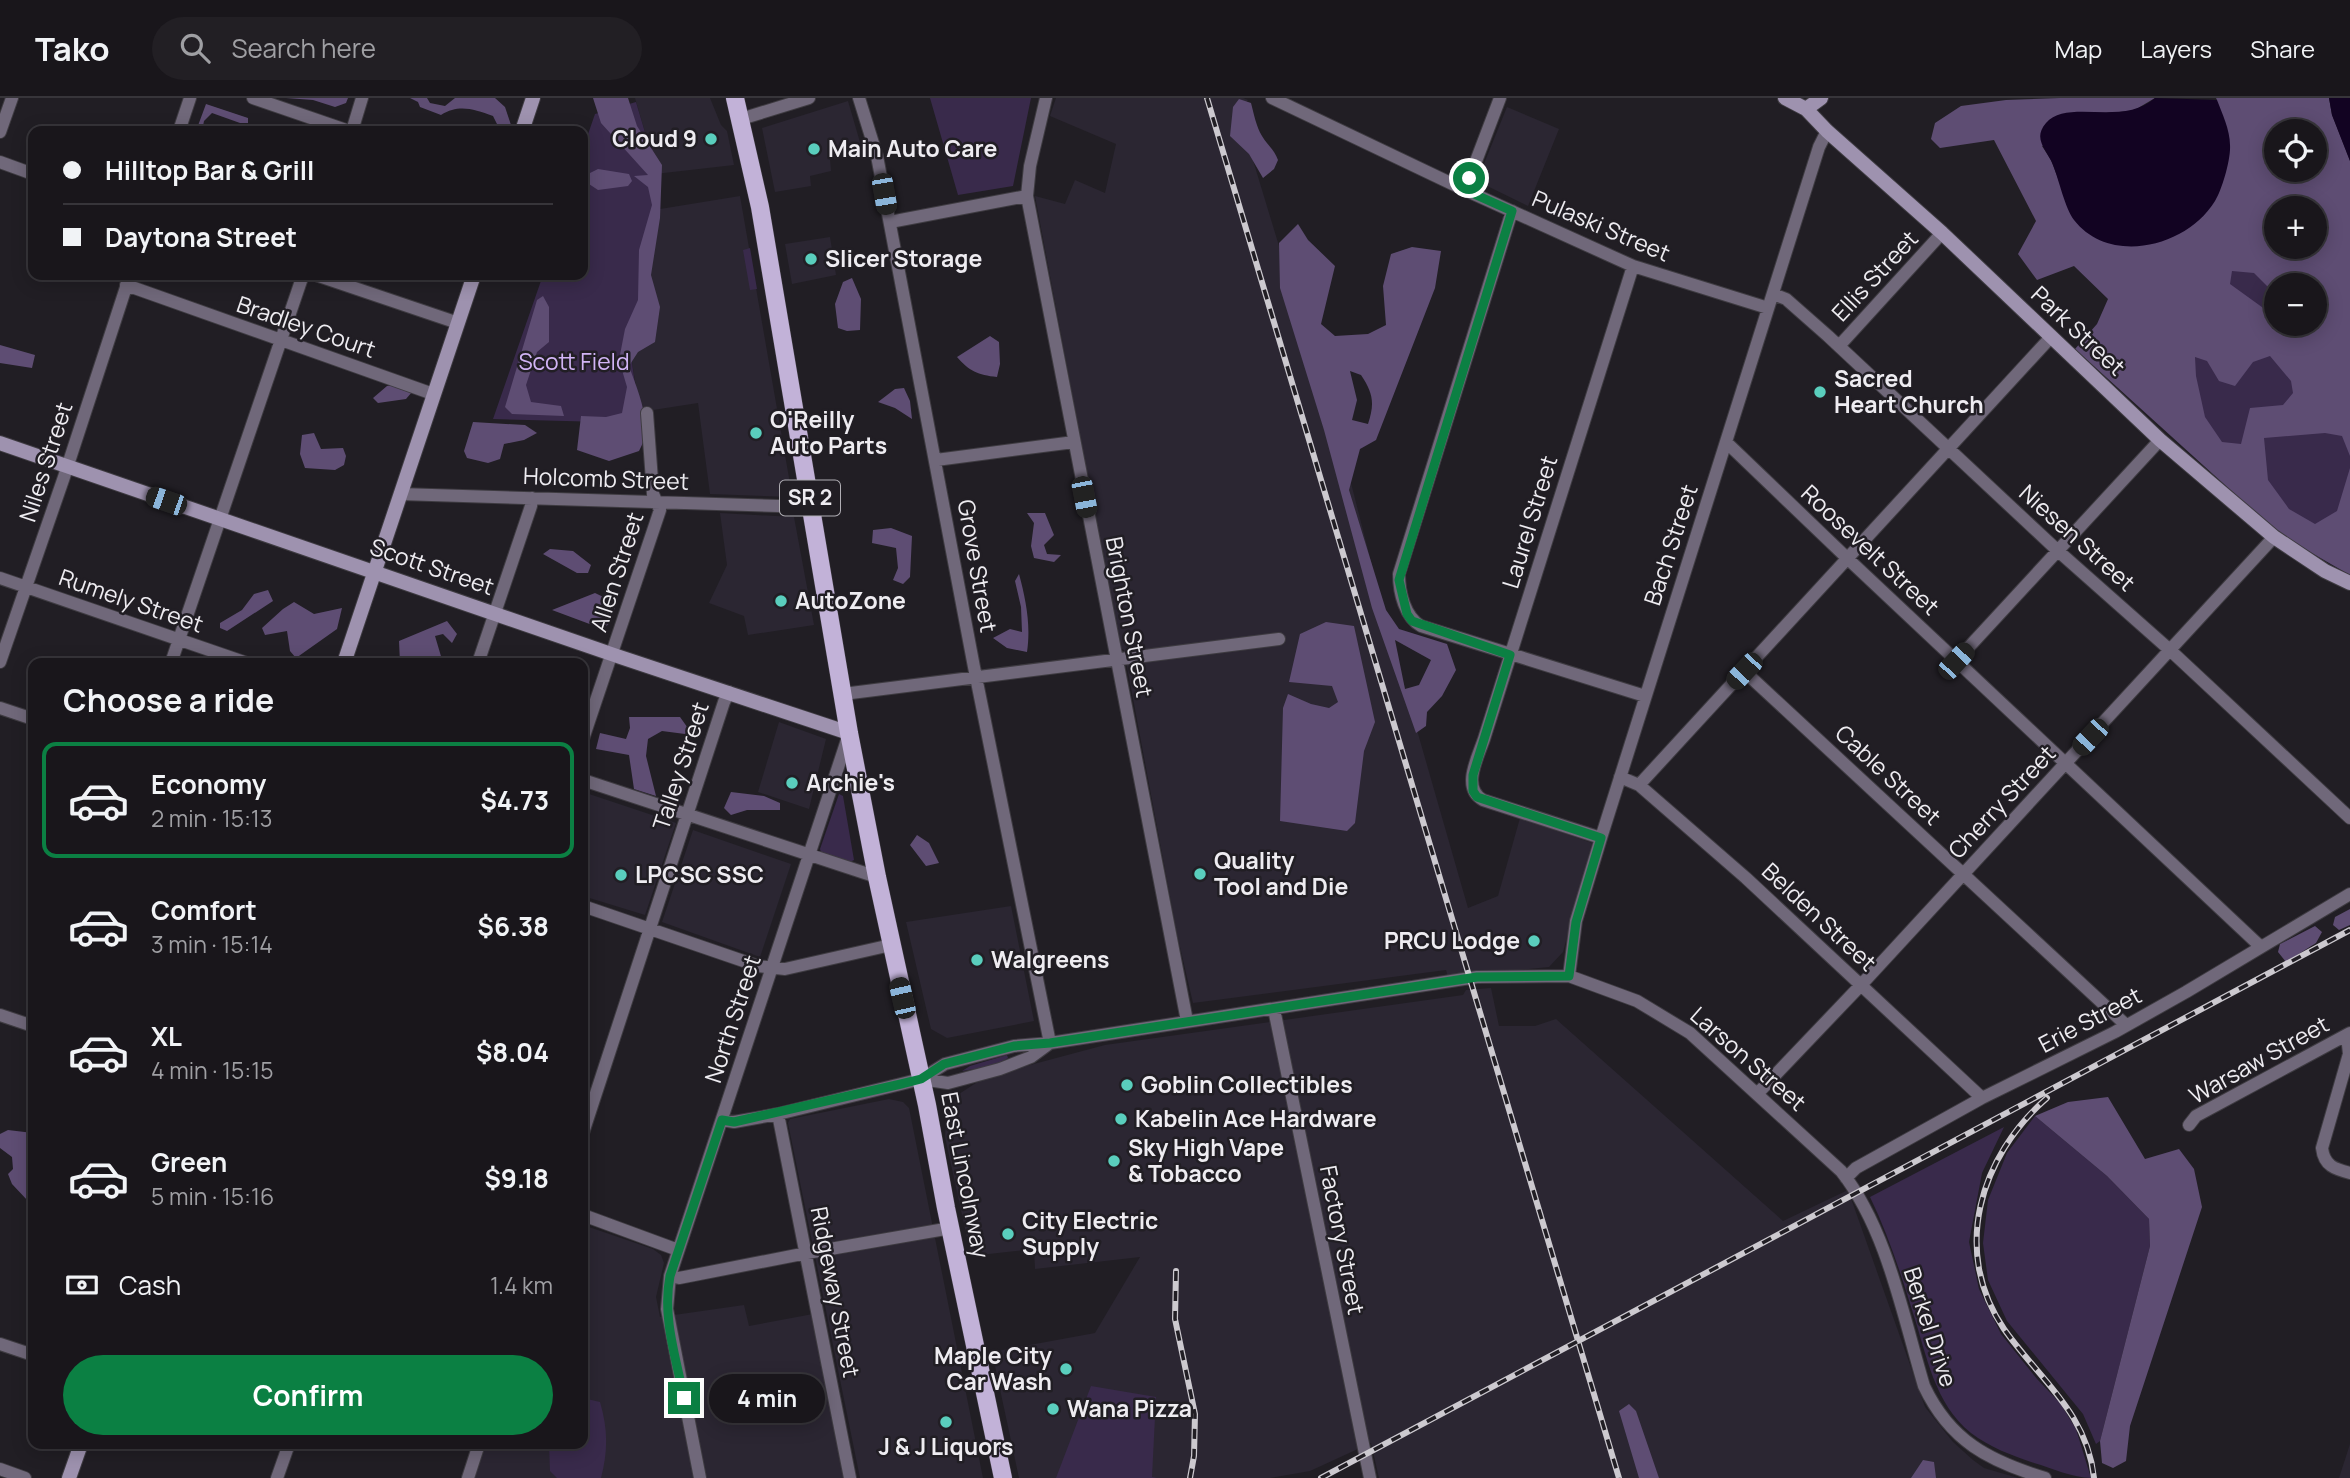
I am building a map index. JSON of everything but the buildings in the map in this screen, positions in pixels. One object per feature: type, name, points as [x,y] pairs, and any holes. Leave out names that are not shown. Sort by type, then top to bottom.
[{"type":"main road","name":"East Lincolnway","points":[[735,98],[760,207],[849,733],[1003,1478]]},
{"type":"street","points":[[0,132],[12,98]]},
{"type":"street","points":[[181,126],[190,98]]},
{"type":"street","points":[[253,98],[335,126]]},
{"type":"street","points":[[352,126],[362,98]]},
{"type":"street","points":[[524,126],[533,98]]},
{"type":"street","points":[[740,119],[810,98]]},
{"type":"street","name":"Grove Street","points":[[859,98],[877,156],[976,677],[1050,1043]]},
{"type":"street","name":"Brighton Street","points":[[1046,98],[1030,166],[1027,196],[1187,1021]]},
{"type":"street","name":"Pulaski Street","points":[[1272,98],[1465,190],[1633,265],[1768,308]]},
{"type":"street","points":[[1465,190],[1500,98]]},
{"type":"street","name":"Park Street","points":[[1786,98],[1806,109],[1827,131],[1942,233],[2160,440],[2274,537],[2325,571],[2350,583]]},
{"type":"street","points":[[1806,109],[1821,98]]},
{"type":"street","name":"Bach Street","points":[[1569,976],[1576,922],[1601,838],[1821,141],[1827,131]]},
{"type":"street","points":[[0,162],[28,172]]},
{"type":"street","points":[[890,222],[1027,196]]},
{"type":"street","points":[[1512,211],[1399,575],[1407,614],[1412,621],[1510,655],[1646,696]]},
{"type":"street","name":"Ellis Street","points":[[1839,346],[1942,233]]},
{"type":"street","name":"Laurel Street","points":[[1601,838],[1483,800],[1473,791],[1473,775],[1633,265]]},
{"type":"street","name":"Bradley Court","points":[[128,280],[282,341],[433,394]]},
{"type":"street","name":"Niles Street","points":[[0,662],[68,466],[128,280]]},
{"type":"street","points":[[173,658],[301,280]]},
{"type":"street","points":[[331,280],[458,323]]},
{"type":"street","points":[[346,658],[472,280]]},
{"type":"street","name":"Niesen Street","points":[[1773,294],[1786,299],[1839,346],[2350,818]]},
{"type":"street","points":[[1639,785],[2051,337]]},
{"type":"street","name":"Allen Street","points":[[588,724],[660,510],[653,494],[647,413]]},
{"type":"street","points":[[1956,661],[2160,440]]},
{"type":"street","points":[[936,460],[1074,442]]},
{"type":"street","name":"Roosevelt Street","points":[[1726,442],[2261,947]]},
{"type":"street","name":"Scott Street","points":[[0,443],[849,733]]},
{"type":"street","name":"Holcomb Street","points":[[400,494],[811,507]]},
{"type":"street","points":[[480,658],[532,498]]},
{"type":"street","name":"Cherry Street","points":[[1758,1093],[2274,537]]},
{"type":"street","name":"Rumely Street","points":[[0,578],[233,658]]},
{"type":"street","points":[[843,694],[1279,639]]},
{"type":"street","name":"Cable Street","points":[[1744,671],[2126,1025]]},
{"type":"street","name":"Talley Street","points":[[588,1118],[729,692]]},
{"type":"street","points":[[0,708],[28,717]]},
{"type":"street","name":"North Street","points":[[700,1478],[667,1309],[670,1276],[849,733]]},
{"type":"street","name":"Belden Street","points":[[1620,777],[1639,785],[1739,872],[1982,1098]]},
{"type":"street","points":[[588,782],[877,877]]},
{"type":"street","name":"Erie Street","points":[[1846,1178],[1856,1168],[1982,1098],[2126,1025],[2350,894]]},
{"type":"street","points":[[588,908],[746,962],[772,968],[798,967],[891,945]]},
{"type":"street","points":[[722,1120],[734,1122],[778,1114],[921,1079],[944,1064],[1014,1046],[1050,1043],[1418,988],[1458,987],[1516,977],[1569,976]]},
{"type":"street","name":"Larson Street","points":[[1569,976],[1637,1001],[1676,1023],[1758,1093],[1846,1178]]},
{"type":"street","name":"Factory Street","points":[[1274,1009],[1370,1478]]},
{"type":"street","points":[[0,1015],[28,1024]]},
{"type":"street","points":[[2349,1034],[2349,1054],[2322,1148],[2326,1162],[2333,1168],[2350,1173]]},
{"type":"street","name":"Warsaw Street","points":[[2189,1125],[2196,1116],[2349,1034]]},
{"type":"street","points":[[921,1079],[948,1083],[1000,1069],[1031,1057],[1050,1043]]},
{"type":"street","name":"Ridgeway Street","points":[[778,1114],[850,1478]]},
{"type":"street","name":"Berkel Drive","points":[[1846,1178],[1878,1233],[1924,1386],[1933,1405],[1962,1440],[2002,1464],[2045,1478]]},
{"type":"street","points":[[588,1217],[678,1250]]},
{"type":"street","points":[[670,1276],[679,1278],[951,1228]]},
{"type":"street","points":[[0,1344],[28,1353]]},
{"type":"street","points":[[69,1478],[80,1449]]},
{"type":"street","points":[[277,1478],[287,1449]]},
{"type":"street","points":[[468,1478],[477,1449]]},
{"type":"street","points":[[0,1469],[25,1478]]},
{"type":"shaded area","points":[[286,98],[348,98],[346,103],[335,107],[313,100]]},
{"type":"shaded area","points":[[410,98],[427,98],[430,103],[445,106],[455,98],[495,98],[505,107],[511,126],[498,126],[493,116],[473,110],[460,109],[441,115],[420,107],[418,102]]},
{"type":"shaded area","points":[[593,98],[628,98],[637,126],[662,165],[660,218],[651,275],[660,307],[655,342],[638,352],[629,366],[643,408],[645,430],[639,451],[609,461],[577,450],[581,416],[606,417],[622,413],[627,387],[619,360],[625,329],[638,300],[639,250],[652,205],[648,187],[634,176],[648,175],[601,123]]},
{"type":"shaded area","points":[[635,98],[710,98],[721,125],[727,131],[734,165],[655,174]]},
{"type":"shaded area","points":[[1056,98],[1248,100],[1239,114],[1352,487],[1390,636],[1468,908],[1498,896],[1520,818],[1592,843],[1563,952],[1549,967],[1448,977],[1446,970],[1193,1003],[1177,934],[1124,650],[1120,648],[1035,196],[1065,204],[1075,180],[1105,193],[1116,144],[1050,116]]},
{"type":"shaded area","points":[[2155,98],[2133,111],[2105,113],[2042,146],[2059,181],[2217,100],[2216,98],[2329,98],[2332,115],[2350,161],[2350,456],[2342,436],[2325,433],[2264,438],[2268,480],[2289,509],[2315,524],[2337,511],[2350,468],[2350,575],[2279,534],[2075,349],[2097,324],[2108,299],[2074,266],[2037,280],[2018,254],[2036,221],[1994,140],[1940,148],[1931,139],[1935,123],[1961,106],[2006,100]],"holes":[[[2270,356],[2291,381],[2293,393],[2283,405],[2250,408],[2241,444],[2222,442],[2205,417],[2196,376],[2195,357],[2207,361],[2219,381],[2235,386],[2253,362]]]},
{"type":"shaded area","points":[[2155,98],[2217,100],[2230,139],[2223,182],[2215,201],[2202,217],[2186,230],[2148,245],[2107,243],[2089,234],[2074,220],[2040,134],[2046,123],[2055,116],[2081,112],[2127,111]]},
{"type":"shaded area","points":[[2329,98],[2350,98],[2350,161],[2332,115]]},
{"type":"shaded area","points":[[1239,99],[1251,103],[1260,132],[1278,160],[1274,169],[1263,178],[1249,154],[1230,136],[1233,107]]},
{"type":"shaded area","points":[[848,101],[864,156],[830,159],[831,171],[810,176],[811,186],[775,192],[762,128]]},
{"type":"shaded area","points":[[206,104],[248,118],[248,123],[240,123],[212,113],[203,126],[198,126]]},
{"type":"shaded area","points":[[1507,107],[1559,129],[1528,206],[1477,181]]},
{"type":"shaded area","points":[[598,169],[629,174],[632,181],[628,186],[598,190],[589,184],[588,174]]},
{"type":"shaded area","points":[[740,196],[792,495],[790,497],[710,494],[698,403],[640,412],[630,350],[654,210]]},
{"type":"shaded area","points":[[1298,224],[1308,240],[1335,266],[1321,324],[1335,336],[1368,334],[1386,325],[1383,286],[1391,254],[1412,247],[1441,251],[1435,288],[1376,440],[1360,449],[1349,490],[1386,610],[1399,629],[1447,644],[1456,670],[1442,696],[1427,712],[1426,726],[1416,733],[1372,608],[1324,430],[1280,288],[1279,243]],"holes":[[[1350,371],[1361,375],[1368,387],[1372,404],[1368,424],[1352,420],[1357,400]],[[1395,640],[1431,660],[1419,685],[1405,689]]]},
{"type":"shaded area","name":"Slicer Storage","points":[[830,237],[836,275],[792,284],[785,244]]},
{"type":"shaded area","points":[[852,278],[861,299],[860,330],[847,331],[838,328],[835,304],[843,282]]},
{"type":"shaded area","points":[[543,296],[549,307],[549,342],[537,352],[526,385],[531,402],[561,406],[564,416],[512,414],[505,407],[537,300]]},
{"type":"shaded area","points":[[990,336],[999,342],[1000,364],[997,377],[974,372],[957,357]]},
{"type":"shaded area","points":[[0,345],[35,355],[32,368],[0,363]]},
{"type":"shaded area","points":[[393,385],[412,392],[406,399],[378,403],[373,398],[387,386]]},
{"type":"shaded area","points":[[904,388],[910,401],[912,419],[895,408],[878,402],[895,389]]},
{"type":"shaded area","points":[[473,422],[525,425],[537,433],[524,440],[504,444],[500,459],[488,463],[467,458],[464,451]]},
{"type":"shaded area","points":[[314,433],[321,449],[343,448],[346,456],[344,465],[335,470],[305,468],[300,454],[302,435]]},
{"type":"shaded area","points":[[720,513],[794,517],[814,625],[748,635],[744,616],[709,603],[727,565]]},
{"type":"shaded area","points":[[1027,513],[1045,513],[1054,535],[1044,545],[1047,554],[1061,555],[1054,562],[1034,558],[1031,546],[1034,523]]},
{"type":"shaded area","points":[[891,528],[912,536],[910,577],[903,584],[893,580],[898,568],[896,548],[872,543],[873,530]]},
{"type":"shaded area","points":[[550,549],[573,551],[591,565],[588,573],[577,573],[543,554]]},
{"type":"shaded area","points":[[1019,574],[1027,613],[1027,652],[1007,648],[993,638],[1010,629],[1022,632],[1021,607],[1015,581]]},
{"type":"shaded area","points":[[268,590],[273,601],[227,631],[220,628],[220,623],[242,610],[254,594]]},
{"type":"shaded area","points":[[595,593],[616,603],[611,622],[603,629],[552,610]]},
{"type":"shaded area","points":[[294,602],[314,614],[342,608],[337,629],[296,658],[290,651],[287,631],[265,635],[262,628]]},
{"type":"shaded area","points":[[447,621],[457,634],[452,643],[443,634],[435,636],[442,658],[400,658],[399,641]]},
{"type":"shaded area","points":[[1326,622],[1354,626],[1375,722],[1364,751],[1355,823],[1347,831],[1280,821],[1283,708],[1288,694],[1329,708],[1338,702],[1332,686],[1289,682],[1300,634]]},
{"type":"shaded area","points":[[629,717],[680,717],[690,731],[685,734],[662,731],[648,739],[646,756],[656,796],[634,789],[629,755],[596,749],[600,733],[626,739],[630,728]]},
{"type":"shaded area","points":[[779,722],[826,739],[809,809],[758,792]]},
{"type":"shaded area","points":[[731,792],[764,796],[780,803],[780,810],[747,810],[731,815],[724,808]]},
{"type":"shaded area","name":"LPCSC SSC","points":[[588,794],[676,823],[645,915],[588,898]]},
{"type":"shaded area","points":[[693,830],[791,864],[760,957],[662,922]]},
{"type":"shaded area","points":[[917,835],[929,843],[939,863],[926,866],[910,845]]},
{"type":"shaded area","points":[[1011,906],[1034,1021],[947,1038],[931,1029],[906,922]]},
{"type":"shaded area","points":[[2350,909],[2350,925],[2339,930],[2333,925],[2335,917]]},
{"type":"shaded area","points":[[2315,926],[2322,932],[2316,943],[2286,962],[2278,952],[2280,944]]},
{"type":"shaded area","points":[[1491,988],[1499,1026],[1535,1026],[1556,1019],[1783,1221],[1848,1190],[1925,1407],[1953,1442],[1973,1460],[1984,1468],[2018,1478],[1379,1478],[1371,1443],[1310,1471],[1270,1478],[1019,1478],[992,1352],[1095,1333],[1140,1257],[1035,1269],[1034,1249],[971,1256],[945,1137],[950,1108],[959,1094],[993,1075],[1105,1045],[1463,995],[1466,990]]},
{"type":"shaded area","points":[[2108,1097],[2145,1159],[2179,1149],[2194,1169],[2202,1207],[2130,1426],[2126,1461],[2113,1468],[2102,1463],[2100,1441],[2150,1246],[2149,1219],[2107,1176],[2035,1116],[2068,1102]]},
{"type":"shaded area","points":[[889,1099],[903,1102],[909,1108],[983,1478],[860,1478],[788,1123],[790,1119]]},
{"type":"shaded area","points":[[8,1130],[28,1132],[28,1201],[12,1184],[8,1174],[13,1169],[12,1157],[0,1148],[0,1134]]},
{"type":"shaded area","points":[[588,1227],[653,1249],[661,1255],[664,1263],[656,1297],[660,1317],[744,1305],[749,1326],[813,1314],[846,1478],[475,1478],[484,1449],[588,1449]]},
{"type":"shaded area","points":[[1629,1404],[1636,1411],[1659,1478],[1639,1478],[1619,1411]]},
{"type":"shaded area","points":[[2350,1444],[2350,1478],[2339,1478]]},
{"type":"shaded area","points":[[1923,1460],[1934,1462],[1936,1478],[1911,1478]]},
{"type":"green space","points":[[930,98],[1031,98],[1013,186],[958,195]]},
{"type":"green space","name":"Scott Field","points":[[636,102],[652,156],[656,183],[647,326],[630,350],[641,423],[493,419],[541,280],[588,280],[588,134],[595,114]]},
{"type":"green space","points":[[2332,115],[2350,161],[2350,575],[2279,534],[2119,302],[2230,145],[2264,135],[2264,182],[2327,182],[2327,119],[2318,119]]},
{"type":"green space","points":[[750,248],[757,289],[750,290],[743,250]]},
{"type":"green space","points":[[839,794],[843,796],[854,860],[850,862],[821,852],[820,849]]},
{"type":"green space","points":[[1007,1055],[1008,1058],[994,1066],[962,1071],[970,1066]]},
{"type":"green space","points":[[2035,1116],[2107,1176],[2149,1219],[2150,1246],[2100,1441],[2096,1444],[2083,1414],[2007,1321],[1988,1280],[1983,1243],[1988,1200],[2007,1153]]},
{"type":"green space","points":[[2004,1127],[1982,1173],[1969,1242],[1979,1289],[2001,1334],[2060,1403],[2076,1429],[2091,1478],[2062,1472],[2001,1451],[1978,1438],[1958,1421],[1948,1408],[1933,1378],[1894,1254],[1870,1197]]},
{"type":"green space","points":[[1091,1386],[1156,1397],[1152,1477],[1157,1478],[1056,1478]]},
{"type":"green space","points":[[588,1399],[600,1402],[606,1431],[601,1478],[557,1478],[550,1471],[549,1449],[588,1449]]},
{"type":"railway","points":[[1207,98],[1619,1478]]},
{"type":"railway","points":[[1321,1478],[2350,930]]},
{"type":"railway","points":[[2047,1098],[2024,1121],[1990,1176],[1980,1206],[1977,1237],[1979,1268],[1988,1299],[2004,1329],[2072,1415],[2090,1455],[2094,1478]]},
{"type":"railway","points":[[1176,1271],[1175,1319],[1195,1414],[1194,1456],[1190,1478]]},
{"type":"place","name":"Cloud 9","points":[[711,139]]},
{"type":"place","name":"Main Auto Care","points":[[814,149]]},
{"type":"place","name":"Slicer Storage","points":[[811,259]]},
{"type":"place","name":"Sacred Heart Church","points":[[1820,392]]},
{"type":"place","name":"O'Reilly Auto Parts","points":[[756,433]]},
{"type":"place","name":"AutoZone","points":[[781,601]]},
{"type":"place","name":"Archie's","points":[[792,783]]},
{"type":"place","name":"Quality Tool and Die","points":[[1200,874]]},
{"type":"place","name":"LPCSC SSC","points":[[621,875]]},
{"type":"place","name":"PRCU Lodge","points":[[1534,941]]},
{"type":"place","name":"Walgreens","points":[[977,960]]},
{"type":"place","name":"Goblin Collectibles","points":[[1127,1085]]},
{"type":"place","name":"Kabelin Ace Hardware","points":[[1121,1119]]},
{"type":"place","name":"Sky High Vape & Tobacco","points":[[1114,1161]]},
{"type":"place","name":"City Electric Supply","points":[[1008,1234]]},
{"type":"place","name":"Maple City Car Wash","points":[[1066,1369]]},
{"type":"place","name":"Wana Pizza","points":[[1053,1409]]},
{"type":"place","name":"J & J Liquors","points":[[946,1422]]},
{"type":"route","points":[[684,1398],[666,1298],[670,1276],[722,1120],[734,1122],[810,1107],[921,1079],[944,1064],[1014,1046],[1050,1043],[1477,977],[1569,976],[1576,922],[1601,838],[1477,797],[1471,783],[1510,655],[1412,621],[1407,614],[1399,580],[1512,211],[1465,190],[1469,178]]}]
